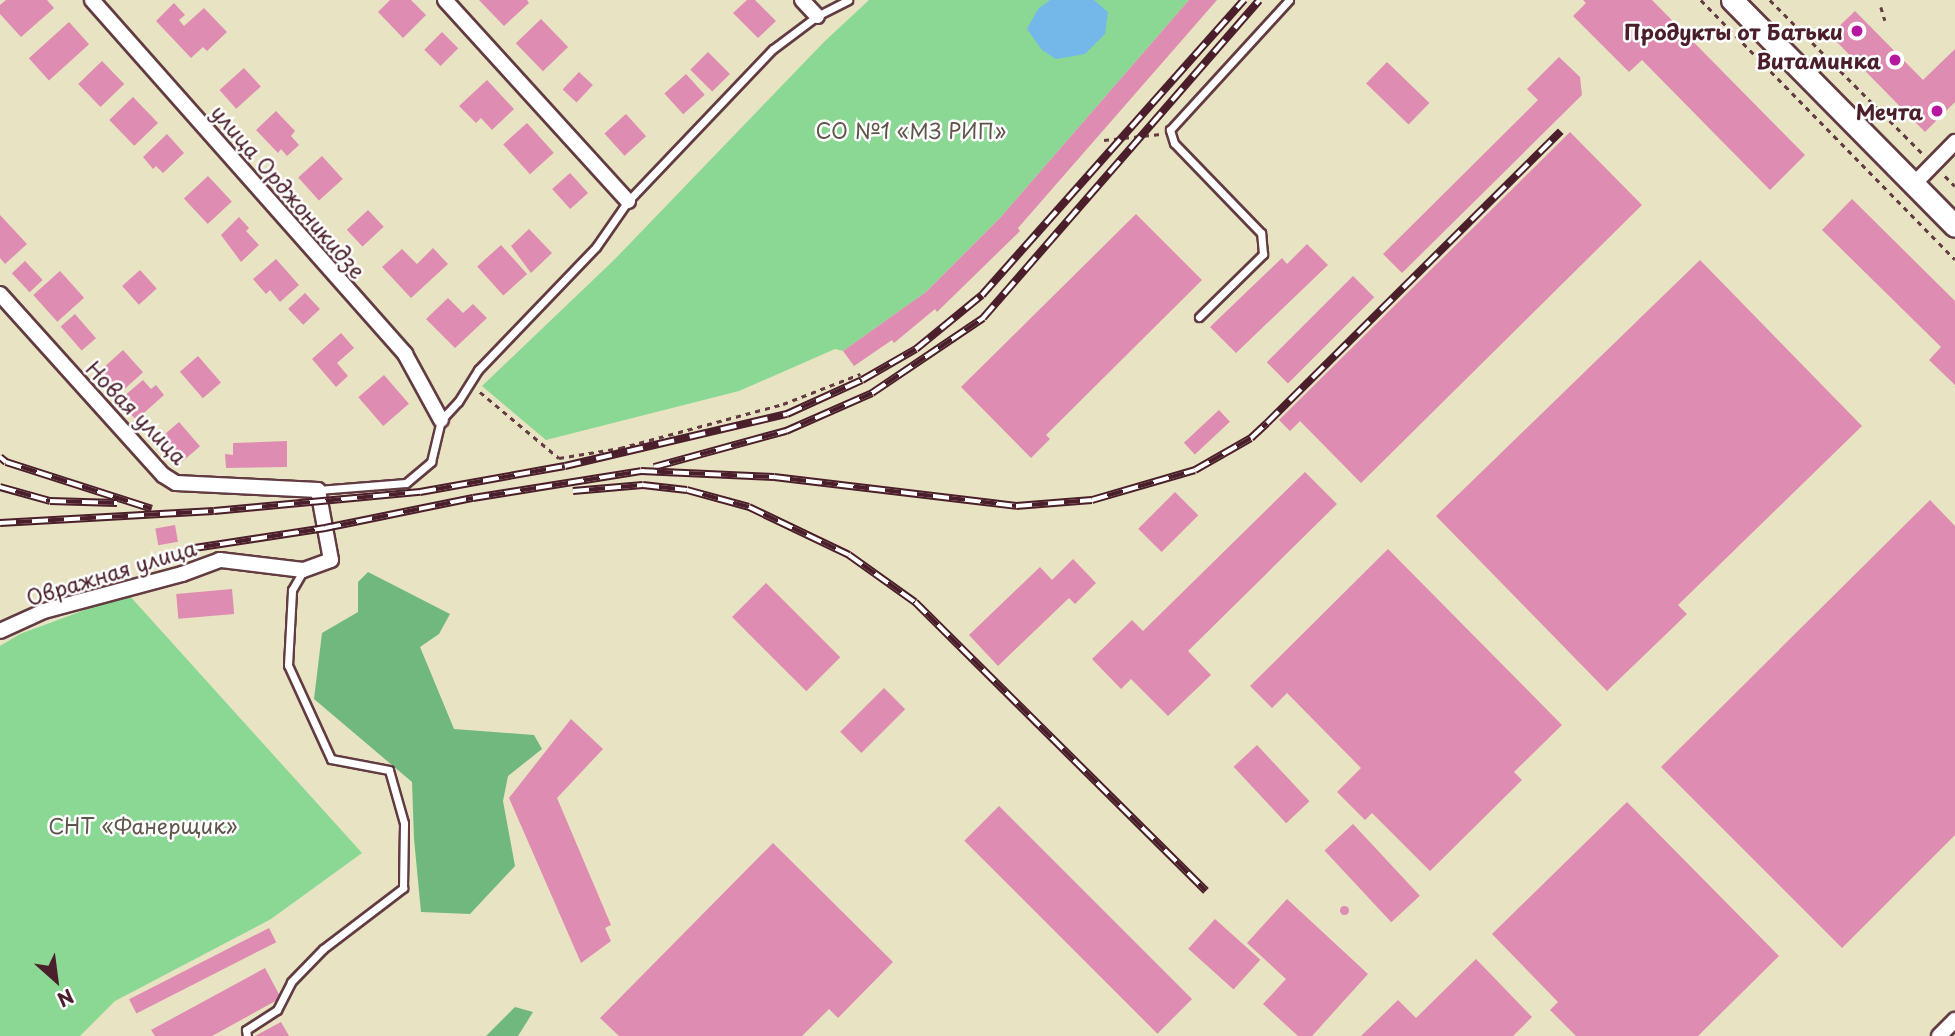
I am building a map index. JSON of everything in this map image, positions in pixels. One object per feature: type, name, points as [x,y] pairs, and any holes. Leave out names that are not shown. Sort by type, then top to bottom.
[{"type":"street","name":"улица Орджоникидзе","points":[[92,0],[405,355],[441,419]]},
{"type":"street","points":[[445,0],[628,201]]},
{"type":"street","points":[[802,0],[817,16]]},
{"type":"street","points":[[1732,0],[1955,226]]},
{"type":"street","points":[[1913,184],[1955,142]]},
{"type":"street","name":"Новая улица","points":[[0,294],[163,475],[176,483],[318,490]]},
{"type":"street","points":[[303,570],[331,559],[318,490]]},
{"type":"street","name":"Овражная улица","points":[[0,631],[44,611],[182,574],[220,560],[303,570]]},
{"type":"street","points":[[1939,1036],[1955,1020]]},
{"type":"lane","points":[[318,490],[406,483],[431,462],[441,419],[458,402],[478,370],[596,247],[628,201],[773,49],[817,16],[848,0]]},
{"type":"lane","points":[[1199,317],[1264,254],[1261,233],[1174,143],[1170,130],[1289,0]]},
{"type":"lane","points":[[247,1036],[246,1030],[277,1010],[291,982],[323,949],[403,887],[404,823],[389,769],[331,759],[288,666],[292,590],[303,570]]},
{"type":"path","points":[[1701,0],[1955,259]]},
{"type":"path","points":[[1770,0],[1955,186]]},
{"type":"path","points":[[1881,7],[1885,20]]},
{"type":"path","points":[[1104,140],[1153,137],[1170,130]]},
{"type":"path","points":[[470,383],[559,458],[620,448],[783,404],[860,374]]},
{"type":"green space","name":"СО №1 «МЗ РИП»","points":[[869,0],[1189,0],[1000,218],[926,292],[843,351],[835,349],[739,391],[546,440],[482,386],[615,259],[824,42]]},
{"type":"green space","points":[[368,572],[450,614],[439,634],[420,647],[454,729],[534,735],[542,749],[508,776],[503,801],[515,866],[470,914],[421,912],[412,782],[314,699],[322,633],[358,612],[358,582]]},
{"type":"green space","name":"СНТ «Фанерщик»","points":[[128,594],[362,853],[271,919],[115,1001],[80,1036],[0,1036],[0,646],[20,634]]},
{"type":"green space","points":[[515,1007],[533,1012],[518,1036],[486,1036]]},
{"type":"water","points":[[1050,0],[1094,0],[1108,12],[1105,34],[1085,54],[1056,59],[1042,50],[1027,29],[1038,9]]},
{"type":"building","points":[[6,0],[47,0],[54,8],[21,37],[0,14],[0,5]]},
{"type":"building","points":[[390,0],[411,0],[426,15],[403,38],[378,12]]},
{"type":"building","points":[[479,0],[527,0],[529,3],[504,26]]},
{"type":"building","points":[[747,0],[755,0],[776,21],[758,38],[733,13]]},
{"type":"building","points":[[1189,0],[1217,0],[1018,228],[1020,231],[937,312],[935,309],[894,343],[892,340],[854,366],[843,351],[926,292],[1000,218]]},
{"type":"building","points":[[1583,0],[1652,0],[1805,155],[1770,190],[1642,60],[1629,72],[1573,16],[1586,3]]},
{"type":"building","points":[[174,3],[185,15],[179,20],[184,26],[204,8],[227,32],[207,51],[203,47],[191,58],[156,21]]},
{"type":"building","points":[[1855,11],[1923,80],[1955,49],[1955,102],[1925,132],[1830,35]]},
{"type":"building","points":[[541,19],[568,47],[543,71],[516,43]]},
{"type":"building","points":[[69,22],[89,44],[49,80],[29,58]]},
{"type":"building","points":[[442,32],[458,48],[441,66],[424,50]]},
{"type":"building","points":[[708,52],[730,74],[712,92],[690,70]]},
{"type":"building","points":[[1559,57],[1580,77],[1582,95],[1402,273],[1383,254],[1538,100],[1527,89]]},
{"type":"building","points":[[102,61],[124,84],[100,107],[78,84]]},
{"type":"building","points":[[1387,62],[1429,103],[1409,125],[1366,84]]},
{"type":"building","points":[[244,68],[261,87],[236,109],[219,90]]},
{"type":"building","points":[[579,72],[593,85],[577,103],[563,90]]},
{"type":"building","points":[[686,74],[705,95],[683,114],[664,93]]},
{"type":"building","points":[[487,80],[514,109],[492,130],[481,118],[476,123],[459,106]]},
{"type":"building","points":[[133,97],[158,123],[134,146],[109,120]]},
{"type":"building","points":[[276,111],[295,131],[291,136],[299,145],[287,156],[281,149],[278,153],[256,130]]},
{"type":"building","points":[[626,114],[646,136],[625,156],[604,133]]},
{"type":"building","points":[[527,123],[554,153],[530,174],[503,144]]},
{"type":"building","points":[[1570,132],[1642,205],[1361,483],[1300,421],[1290,431],[1279,420]]},
{"type":"building","points":[[167,134],[184,153],[163,173],[156,166],[153,169],[143,157]]},
{"type":"building","points":[[322,156],[343,179],[319,200],[298,177]]},
{"type":"building","points":[[570,173],[588,193],[570,209],[552,189]]},
{"type":"building","points":[[208,176],[232,202],[208,224],[184,199]]},
{"type":"building","points":[[1852,199],[1955,301],[1955,385],[1929,360],[1941,347],[1822,230]]},
{"type":"building","points":[[368,210],[384,227],[362,247],[347,230]]},
{"type":"building","points":[[1136,214],[1202,280],[1046,435],[1050,439],[1031,458],[961,387]]},
{"type":"building","points":[[0,215],[27,244],[5,264],[0,258]]},
{"type":"building","points":[[239,217],[249,228],[246,231],[259,245],[241,262],[221,235]]},
{"type":"building","points":[[529,229],[552,253],[531,273],[511,246]]},
{"type":"building","points":[[1307,244],[1328,265],[1236,353],[1210,327],[1282,258],[1287,264]]},
{"type":"building","points":[[501,245],[527,274],[503,295],[477,266]]},
{"type":"building","points":[[433,248],[448,264],[411,298],[382,267],[402,249],[417,264]]},
{"type":"building","points":[[276,259],[299,285],[280,302],[270,290],[266,294],[253,279]]},
{"type":"building","points":[[1700,260],[1862,426],[1678,605],[1687,614],[1607,691],[1436,516]]},
{"type":"building","points":[[25,261],[43,280],[30,292],[12,273]]},
{"type":"building","points":[[140,270],[157,289],[139,305],[122,286]]},
{"type":"building","points":[[60,271],[84,298],[57,322],[33,295]]},
{"type":"building","points":[[1353,276],[1374,297],[1288,383],[1267,362]]},
{"type":"building","points":[[305,293],[320,309],[303,325],[288,309]]},
{"type":"building","points":[[448,298],[463,313],[473,304],[487,318],[455,348],[426,319]]},
{"type":"building","points":[[75,314],[96,338],[82,351],[61,326]]},
{"type":"building","points":[[341,333],[354,348],[337,363],[348,376],[336,387],[312,359]]},
{"type":"building","points":[[123,350],[143,372],[119,394],[99,371]]},
{"type":"building","points":[[198,356],[221,382],[203,398],[180,372]]},
{"type":"building","points":[[384,375],[409,404],[383,426],[358,397]]},
{"type":"building","points":[[143,380],[151,389],[156,385],[164,395],[136,420],[129,412],[132,408],[123,397]]},
{"type":"building","points":[[1219,410],[1230,422],[1195,454],[1184,443]]},
{"type":"building","points":[[179,422],[200,446],[182,462],[161,438]]},
{"type":"building","points":[[287,441],[287,467],[226,468],[225,454],[233,455],[233,443]]},
{"type":"building","points":[[1305,472],[1337,504],[1188,651],[1211,675],[1168,716],[1131,679],[1121,689],[1092,659],[1132,620],[1143,631]]},
{"type":"building","points":[[1175,492],[1198,515],[1162,552],[1138,529]]},
{"type":"building","points":[[1930,500],[1955,526],[1955,835],[1842,948],[1661,767]]},
{"type":"building","points":[[175,525],[178,542],[158,545],[155,528]]},
{"type":"building","points":[[1388,549],[1562,725],[1514,772],[1522,780],[1430,871],[1372,813],[1365,820],[1337,792],[1361,768],[1287,693],[1272,708],[1250,686]]},
{"type":"building","points":[[1073,559],[1096,583],[1075,604],[1069,598],[998,666],[969,635],[1040,567],[1052,580]]},
{"type":"building","points":[[766,583],[840,657],[806,691],[732,617]]},
{"type":"building","points":[[232,589],[234,614],[178,619],[176,594]]},
{"type":"building","points":[[884,688],[905,709],[861,753],[840,732]]},
{"type":"building","points":[[571,719],[603,749],[557,798],[611,925],[605,928],[611,941],[581,963],[509,798]]},
{"type":"building","points":[[1257,745],[1310,801],[1286,823],[1234,767]]},
{"type":"building","points":[[1627,802],[1779,956],[1698,1036],[1576,1036],[1550,1010],[1558,1002],[1492,934]]},
{"type":"building","points":[[999,806],[1192,999],[1157,1034],[964,841]]},
{"type":"building","points":[[1353,824],[1420,896],[1391,922],[1324,851]]},
{"type":"building","points":[[773,843],[893,962],[838,1018],[829,1009],[802,1036],[619,1036],[600,1018]]},
{"type":"building","points":[[1287,899],[1368,974],[1312,1036],[1298,1036],[1263,1004],[1286,979],[1247,943]]},
{"type":"building","points":[[1344,906],[1348,910],[1344,914],[1340,910]]},
{"type":"building","points":[[1215,919],[1260,960],[1234,990],[1188,949]]},
{"type":"building","points":[[269,928],[276,942],[136,1014],[129,999]]},
{"type":"building","points":[[1476,959],[1532,1017],[1513,1036],[1361,1036],[1398,1000],[1416,1018]]},
{"type":"building","points":[[265,968],[281,998],[212,1036],[155,1036],[151,1030]]},
{"type":"building","points":[[281,1022],[289,1036],[255,1036]]},
{"type":"railway","points":[[0,523],[214,511],[420,492],[565,466],[787,414],[862,380],[916,349],[982,295],[1244,0]]},
{"type":"railway","points":[[654,467],[786,431],[872,393],[983,318],[1259,0]]},
{"type":"railway","points":[[188,549],[325,528],[473,498],[641,471],[774,477],[1016,506],[1092,500],[1195,470],[1251,438],[1561,131]]},
{"type":"railway","points":[[0,457],[6,462],[152,509]]},
{"type":"railway","points":[[573,491],[643,485],[687,490],[749,507],[849,555],[915,602],[1206,891]]},
{"type":"railway","points":[[0,487],[50,501],[117,503]]},
{"type":"place","name":"Продукты от Батьки","points":[[1857,31]]},
{"type":"place","name":"Витаминка","points":[[1895,60]]},
{"type":"place","name":"Мечта","points":[[1937,111]]}]
